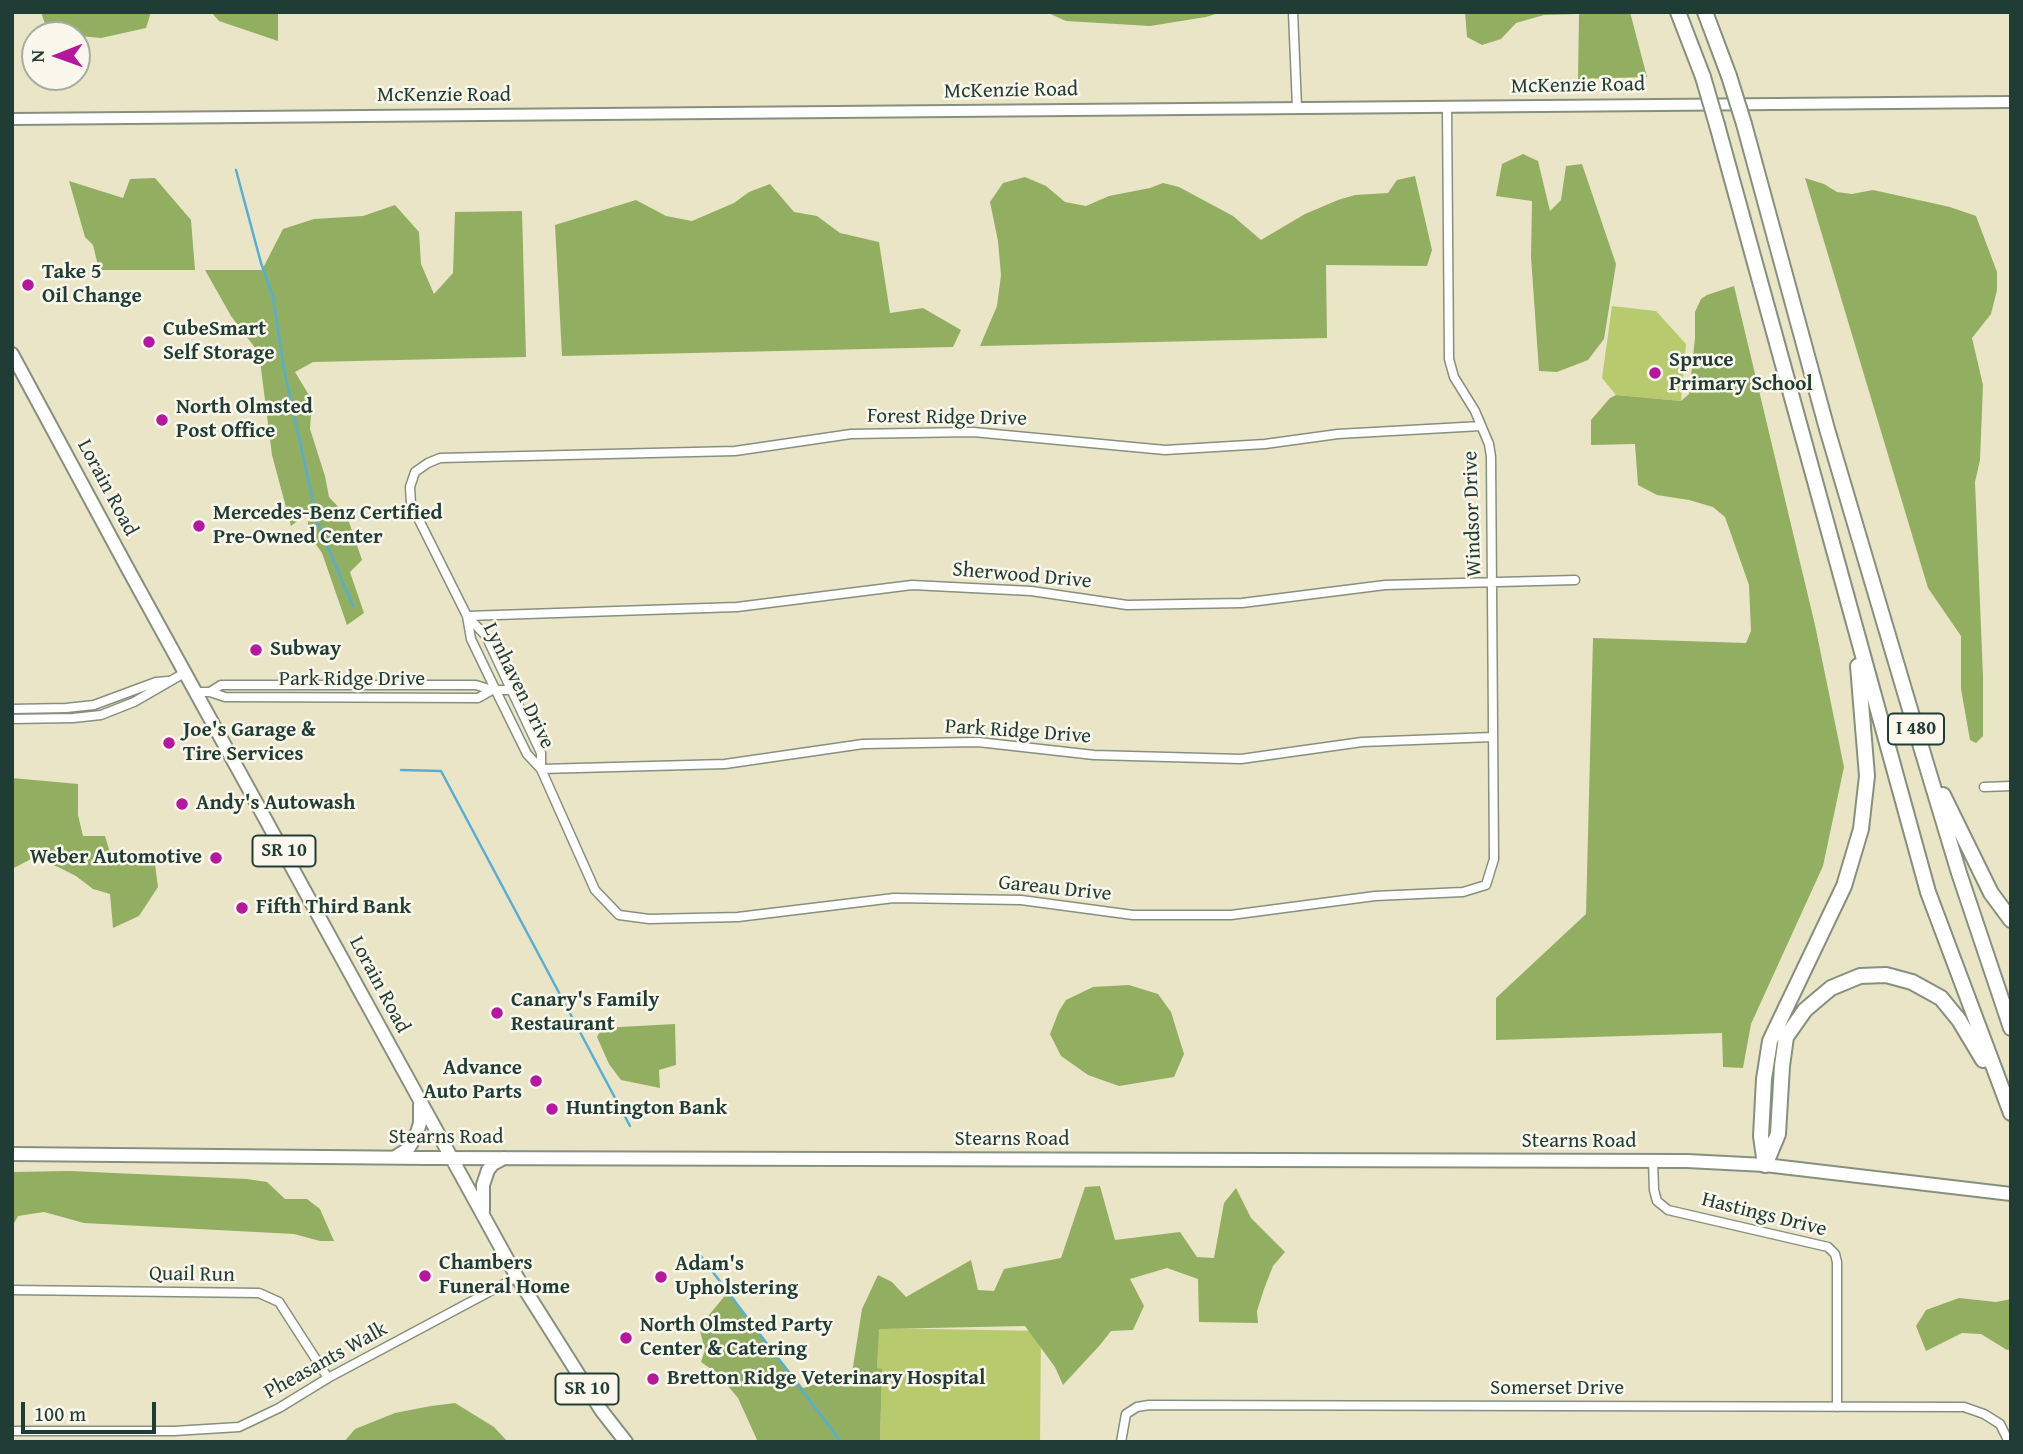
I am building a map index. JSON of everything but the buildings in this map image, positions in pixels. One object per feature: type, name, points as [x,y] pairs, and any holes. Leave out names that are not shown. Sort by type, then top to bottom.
[{"type":"highway","name":"I 480","points":[[1678,12],[1703,77],[1717,125],[1928,892],[2011,1113]]},
{"type":"highway","name":"I 480","points":[[1705,12],[1744,124],[1827,429],[1959,873],[2011,1028]]},
{"type":"highway","points":[[1765,1165],[1760,1136],[1763,1079],[1770,1041],[1844,886],[1861,829],[1867,776],[1852,616]]},
{"type":"highway","points":[[1922,750],[1968,849],[1992,893],[2011,920]]},
{"type":"highway","points":[[1765,1165],[1778,1134],[1786,1037],[1805,1010],[1831,988],[1860,976],[1886,975],[1912,982],[1941,998],[1959,1020],[2002,1091]]},
{"type":"main road","name":"Lorain Road","points":[[12,354],[186,672],[204,692],[418,1098],[517,1277],[601,1410],[626,1442]]},
{"type":"main road","points":[[394,1157],[408,1149],[417,1133],[422,1110],[418,1098]]},
{"type":"main road","name":"Stearns Road","points":[[12,1154],[451,1158],[1653,1161],[1765,1165],[2008,1194]]},
{"type":"main road","points":[[484,1218],[481,1201],[488,1170],[505,1158]]},
{"type":"street","points":[[1293,12],[1297,107]]},
{"type":"street","name":"McKenzie Road","points":[[12,119],[2011,102]]},
{"type":"street","name":"Windsor Drive","points":[[1447,107],[1449,359],[1454,377],[1475,411],[1491,457],[1494,859],[1486,885]]},
{"type":"street","name":"Forest Ridge Drive","points":[[415,472],[440,458],[735,451],[852,434],[973,432],[1165,450],[1265,444],[1338,434],[1481,426]]},
{"type":"street","name":"Lynhaven Drive","points":[[415,472],[410,488],[411,504],[467,616],[471,639],[494,690],[527,754],[541,769],[595,890],[619,915]]},
{"type":"street","name":"Sherwood Drive","points":[[467,616],[737,607],[912,585],[1031,592],[1127,605],[1242,603],[1385,585],[1575,580]]},
{"type":"street","name":"Lynhaven Drive","points":[[467,616],[486,636],[541,753],[541,769]]},
{"type":"street","points":[[12,719],[101,715],[131,704],[186,672]]},
{"type":"street","points":[[12,709],[94,705],[156,682],[168,681]]},
{"type":"street","name":"Park Ridge Drive","points":[[204,692],[225,696],[478,698],[494,690],[511,690]]},
{"type":"street","points":[[127,694],[131,704]]},
{"type":"street","points":[[64,708],[64,718]]},
{"type":"street","name":"Park Ridge Drive","points":[[541,769],[725,764],[863,744],[978,742],[1094,755],[1241,759],[1362,742],[1492,737]]},
{"type":"street","points":[[1984,787],[2011,786]]},
{"type":"street","name":"Gareau Drive","points":[[619,915],[649,919],[738,917],[894,898],[1021,900],[1133,915],[1231,915],[1375,895],[1463,892],[1486,885]]},
{"type":"street","name":"Hastings Drive","points":[[1653,1161],[1657,1201],[1668,1210],[1828,1247],[1835,1254],[1837,1407]]},
{"type":"street","name":"Pheasants Walk","points":[[12,1431],[174,1431],[239,1427],[279,1408],[328,1378],[517,1277]]},
{"type":"street","name":"Quail Run","points":[[12,1290],[259,1293],[279,1302],[328,1378]]},
{"type":"street","name":"Somerset Drive","points":[[1121,1442],[1126,1414],[1137,1407],[1149,1405],[1964,1407],[1984,1414],[2000,1424],[2009,1442]]},
{"type":"street","points":[[174,1431],[174,1441]]},
{"type":"green space","points":[[41,12],[151,12],[146,28],[101,38],[91,37],[91,21],[44,21]]},
{"type":"green space","points":[[211,12],[278,12],[278,41],[219,21]]},
{"type":"green space","points":[[1046,12],[1222,12],[1150,26],[1066,21]]},
{"type":"green space","points":[[1465,12],[1630,12],[1647,77],[1578,79],[1579,14],[1544,15],[1516,23],[1501,39],[1482,45],[1467,37]]},
{"type":"green space","points":[[1523,154],[1538,161],[1550,211],[1561,200],[1566,166],[1582,164],[1616,264],[1604,339],[1588,360],[1557,372],[1539,371],[1531,257],[1532,201],[1496,196],[1502,164]]},
{"type":"green space","points":[[1415,176],[1432,250],[1427,266],[1326,265],[1327,338],[980,346],[997,306],[1001,275],[990,202],[1003,183],[1025,177],[1046,186],[1065,202],[1086,206],[1109,196],[1163,183],[1179,187],[1233,216],[1261,240],[1305,214],[1338,200],[1355,195],[1388,193],[1397,180]]},
{"type":"green space","points":[[155,178],[191,220],[195,270],[99,270],[93,245],[85,237],[69,181],[123,198],[130,179]]},
{"type":"green space","points":[[1805,178],[1824,184],[1837,192],[1852,194],[1873,190],[1950,207],[1976,216],[1997,272],[1997,290],[1991,314],[1972,338],[1983,385],[1980,460],[1975,482],[1983,736],[1976,743],[1970,740],[1961,689],[1961,636],[1928,588]]},
{"type":"green space","points":[[770,184],[794,212],[817,216],[840,233],[879,242],[890,313],[923,308],[961,330],[953,347],[562,356],[555,225],[636,200],[666,216],[692,221]]},
{"type":"green space","points":[[395,205],[419,232],[421,264],[434,294],[453,273],[455,212],[522,211],[526,357],[313,362],[295,372],[312,400],[310,429],[329,497],[347,516],[362,560],[350,572],[364,613],[347,625],[322,553],[308,533],[308,513],[291,526],[272,455],[259,353],[231,316],[205,270],[262,270],[283,229],[314,219],[363,216]]},
{"type":"green space","points":[[1734,286],[1815,625],[1844,767],[1823,866],[1751,1024],[1743,1068],[1723,1067],[1722,1033],[1496,1040],[1496,998],[1586,914],[1593,638],[1746,643],[1751,631],[1749,585],[1725,517],[1713,507],[1657,495],[1638,485],[1635,444],[1591,445],[1591,420],[1610,398],[1616,395],[1681,401],[1689,394],[1695,312],[1701,299],[1707,295]]},
{"type":"green space","points":[[1612,306],[1656,311],[1686,344],[1681,401],[1616,395],[1602,378]]},
{"type":"green space","points":[[12,778],[78,784],[78,815],[83,836],[105,836],[111,856],[143,859],[155,864],[158,887],[139,916],[113,928],[110,894],[93,889],[76,876],[33,858],[12,869]]},
{"type":"green space","points":[[1129,985],[1158,994],[1171,1012],[1184,1054],[1174,1077],[1119,1086],[1088,1075],[1061,1056],[1050,1034],[1066,1000],[1093,987]]},
{"type":"green space","points":[[675,1024],[676,1065],[659,1070],[660,1088],[621,1080],[609,1064],[597,1037],[602,1028]]},
{"type":"green space","points":[[70,1171],[267,1182],[285,1199],[307,1199],[320,1209],[334,1241],[320,1241],[294,1234],[84,1223],[44,1212],[18,1216],[12,1227],[12,1172]]},
{"type":"green space","points":[[1100,1186],[1115,1240],[1180,1232],[1197,1257],[1214,1258],[1224,1203],[1236,1188],[1251,1218],[1285,1252],[1273,1266],[1264,1289],[1257,1311],[1258,1323],[1199,1322],[1198,1279],[1167,1268],[1130,1279],[1144,1306],[1133,1330],[1111,1331],[1063,1385],[1055,1367],[1025,1326],[879,1329],[877,1368],[882,1369],[880,1442],[758,1442],[738,1398],[718,1374],[701,1362],[705,1350],[699,1327],[728,1292],[803,1388],[852,1373],[862,1309],[878,1275],[892,1282],[906,1297],[971,1260],[978,1290],[994,1291],[1004,1269],[1061,1258],[1085,1187]]},
{"type":"green space","points":[[1959,1298],[1996,1302],[2011,1299],[2011,1349],[2007,1350],[1981,1334],[1962,1333],[1926,1351],[1916,1326],[1926,1310]]},
{"type":"green space","points":[[878,1328],[1041,1331],[1040,1442],[880,1442],[882,1370],[877,1368]]},
{"type":"green space","points":[[455,1403],[494,1427],[508,1442],[344,1442],[355,1429],[395,1413]]},
{"type":"waterway","points":[[236,170],[273,297],[284,369],[318,524],[353,606]]},
{"type":"waterway","points":[[401,770],[441,771],[630,1126]]},
{"type":"waterway","points":[[700,1255],[841,1442]]},
{"type":"place","name":"Take 5 Oil Change","points":[[28,285]]},
{"type":"place","name":"CubeSmart Self Storage","points":[[149,342]]},
{"type":"place","name":"Spruce Primary School","points":[[1655,373]]},
{"type":"place","name":"North Olmsted Post Office","points":[[162,420]]},
{"type":"place","name":"Mercedes-Benz Certified Pre-Owned Center","points":[[199,526]]},
{"type":"place","name":"Subway","points":[[256,650]]},
{"type":"place","name":"Joe's Garage & Tire Services","points":[[169,743]]},
{"type":"place","name":"Andy's Autowash","points":[[182,804]]},
{"type":"place","name":"Weber Automotive","points":[[216,858]]},
{"type":"place","name":"Fifth Third Bank","points":[[242,908]]},
{"type":"place","name":"Canary's Family Restaurant","points":[[497,1013]]},
{"type":"place","name":"Advance Auto Parts","points":[[536,1081]]},
{"type":"place","name":"Huntington Bank","points":[[552,1109]]},
{"type":"place","name":"Chambers Funeral Home","points":[[425,1276]]},
{"type":"place","name":"Adam's Upholstering","points":[[661,1277]]},
{"type":"place","name":"North Olmsted Party Center & Catering","points":[[626,1338]]},
{"type":"place","name":"Bretton Ridge Veterinary Hospital","points":[[653,1379]]}]
